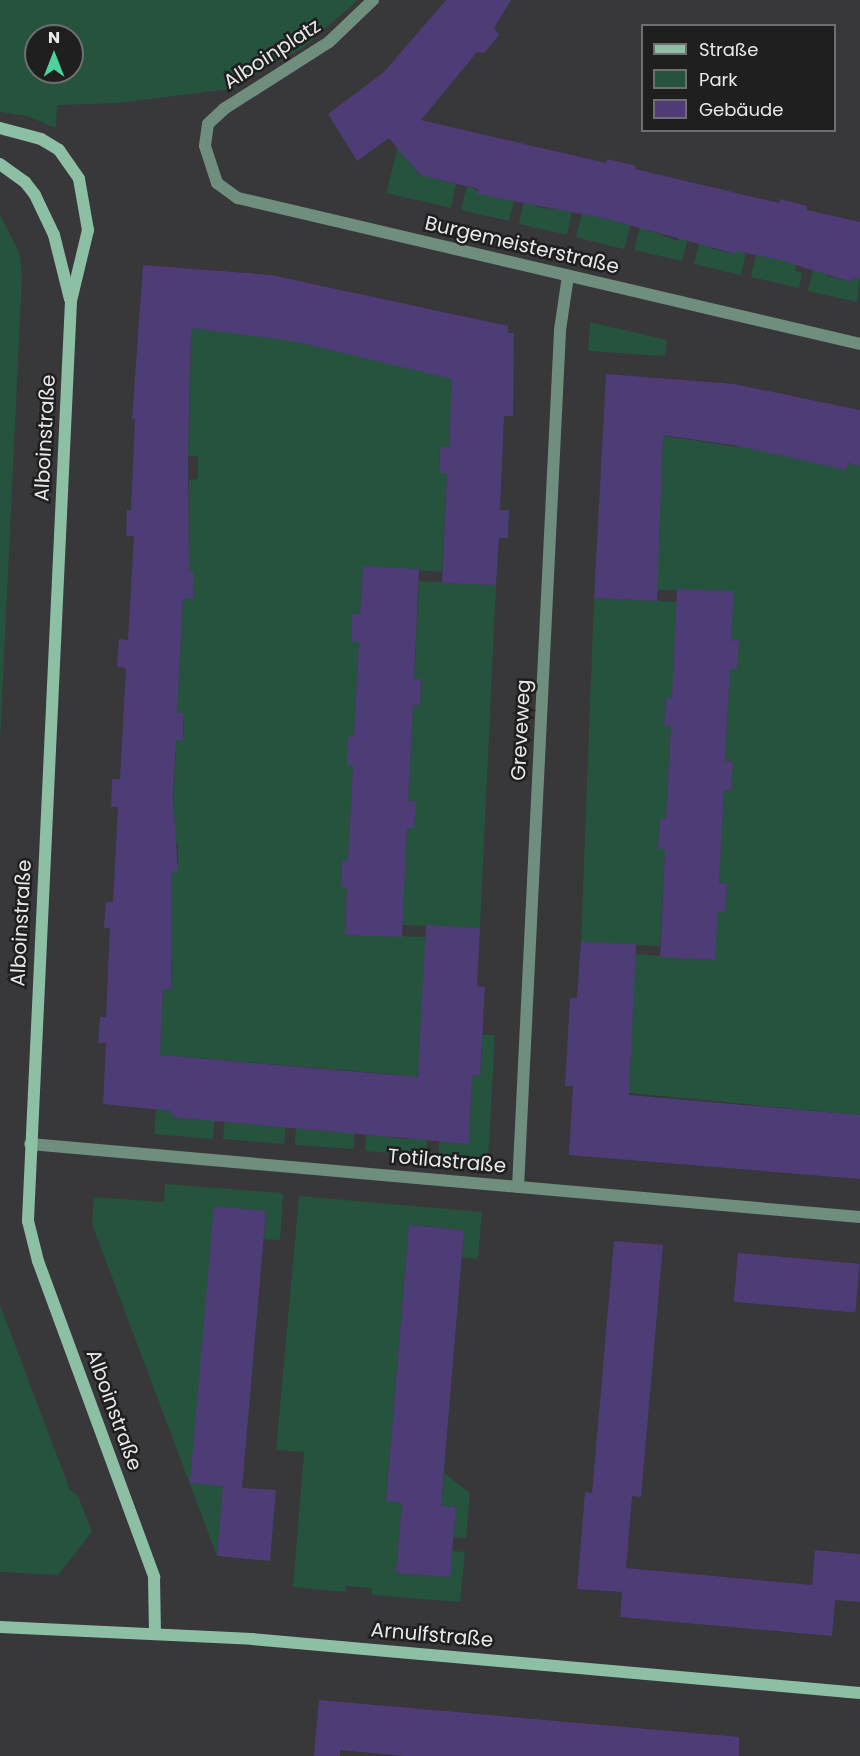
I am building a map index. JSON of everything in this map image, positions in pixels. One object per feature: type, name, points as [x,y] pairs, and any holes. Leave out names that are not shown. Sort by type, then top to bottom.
[{"type":"street","name":"Alboinplatz","points":[[205,146],[208,124],[224,109],[329,42],[373,0]]},
{"type":"street","points":[[0,128],[41,139],[59,150],[79,179],[88,230],[71,301]]},
{"type":"street","name":"Burgemeisterstraße","points":[[205,146],[217,183],[238,198],[860,344]]},
{"type":"street","points":[[0,164],[25,182],[35,195],[54,235],[71,301]]},
{"type":"street","name":"Greveweg","points":[[518,1187],[560,330],[568,276]]},
{"type":"street","name":"Alboinstraße","points":[[71,301],[30,1144],[30,1231],[154,1577],[155,1634]]},
{"type":"street","name":"Totilastraße","points":[[30,1144],[860,1217]]},
{"type":"street","name":"Arnulfstraße","points":[[0,1627],[252,1639],[860,1693]]},
{"type":"green space","points":[[0,0],[358,0],[304,47],[230,89],[117,103],[57,105],[56,128],[27,116],[0,112]]},
{"type":"green space","points":[[400,139],[404,156],[420,176],[429,173],[432,178],[456,184],[451,208],[386,193]]},
{"type":"green space","points":[[467,186],[504,200],[506,195],[515,198],[509,221],[461,210]]},
{"type":"green space","points":[[524,200],[536,202],[536,207],[572,211],[567,235],[519,224]]},
{"type":"green space","points":[[582,213],[631,225],[624,249],[576,237]]},
{"type":"green space","points":[[0,214],[20,255],[22,277],[0,742]]},
{"type":"green space","points":[[640,227],[678,241],[679,236],[688,238],[682,261],[634,250]]},
{"type":"green space","points":[[700,241],[711,244],[710,248],[735,254],[737,249],[746,252],[741,275],[694,264]]},
{"type":"green space","points":[[756,254],[796,264],[795,271],[802,273],[799,288],[751,277]]},
{"type":"green space","points":[[813,268],[827,271],[827,276],[851,282],[853,277],[860,279],[857,302],[808,291]]},
{"type":"green space","points":[[186,320],[277,331],[329,350],[441,368],[453,380],[449,447],[440,447],[439,473],[447,473],[442,572],[363,566],[360,614],[352,614],[351,642],[359,642],[354,737],[348,738],[347,766],[353,766],[348,861],[342,861],[341,887],[347,887],[345,934],[426,937],[420,1074],[414,1079],[401,1075],[160,1055],[163,989],[171,989],[172,962],[165,961],[171,872],[178,872],[178,844],[172,843],[176,740],[183,740],[184,714],[177,713],[183,598],[193,598],[194,573],[188,572],[189,480],[198,479],[198,456],[188,456],[191,349],[187,348]]},
{"type":"green space","points":[[590,322],[667,340],[665,356],[588,351]]},
{"type":"green space","points":[[665,429],[665,436],[738,447],[739,439],[846,470],[848,463],[860,466],[860,1115],[629,1093],[635,954],[714,960],[718,911],[725,911],[727,884],[719,883],[724,790],[731,790],[733,762],[725,761],[730,669],[737,669],[739,641],[731,640],[733,591],[650,590],[652,543],[659,543],[660,529],[660,516],[653,516],[654,476],[662,476],[662,463],[655,462]]},
{"type":"green space","points":[[419,581],[496,585],[480,928],[402,925],[407,828],[414,828],[415,801],[408,801],[413,705],[420,706],[421,679],[414,679]]},
{"type":"green space","points":[[594,598],[677,602],[672,698],[666,698],[664,726],[671,726],[666,819],[660,819],[658,848],[665,849],[660,946],[581,942]]},
{"type":"green space","points":[[474,1035],[495,1035],[488,1161],[438,1157],[440,1135],[456,1137],[456,1143],[469,1144],[472,1075],[480,1076],[482,1048]]},
{"type":"green space","points":[[156,1109],[172,1110],[172,1117],[183,1118],[215,1114],[213,1139],[154,1134]]},
{"type":"green space","points":[[225,1115],[240,1123],[268,1126],[286,1121],[284,1144],[223,1139]]},
{"type":"green space","points":[[296,1122],[312,1123],[312,1130],[340,1132],[355,1128],[353,1149],[295,1145]]},
{"type":"green space","points":[[367,1129],[382,1130],[382,1136],[395,1138],[409,1139],[410,1132],[428,1134],[426,1156],[365,1151]]},
{"type":"green space","points":[[165,1184],[283,1193],[280,1240],[264,1239],[266,1211],[215,1207],[191,1483],[223,1486],[217,1556],[92,1224],[94,1197],[164,1202]]},
{"type":"green space","points":[[299,1196],[482,1212],[478,1259],[462,1257],[464,1230],[409,1225],[386,1500],[402,1502],[396,1573],[449,1577],[452,1551],[465,1552],[460,1602],[372,1595],[372,1588],[346,1586],[345,1592],[293,1587],[304,1452],[276,1450]]},
{"type":"green space","points":[[0,1305],[70,1490],[78,1496],[92,1532],[58,1575],[0,1572]]},
{"type":"green space","points":[[444,1473],[470,1493],[466,1538],[453,1537],[456,1507],[441,1506]]},
{"type":"building","points":[[446,0],[511,0],[494,28],[499,35],[484,53],[477,52],[421,120],[606,163],[607,159],[636,166],[635,169],[779,203],[780,199],[807,206],[807,210],[860,222],[860,279],[853,277],[851,282],[780,260],[736,251],[736,254],[607,219],[477,194],[479,189],[420,175],[389,138],[357,161],[328,114],[384,72]]},
{"type":"building","points":[[143,265],[271,275],[508,326],[508,333],[514,333],[513,416],[504,416],[500,510],[509,510],[508,538],[499,538],[496,585],[442,583],[447,473],[439,473],[440,447],[449,447],[452,379],[293,341],[191,328],[188,456],[189,572],[194,572],[193,599],[183,598],[177,713],[184,713],[183,740],[176,740],[173,797],[178,872],[171,872],[171,989],[163,989],[160,1055],[418,1077],[426,925],[480,928],[477,986],[485,987],[480,1076],[472,1075],[469,1144],[172,1117],[172,1111],[103,1104],[106,1043],[98,1043],[100,1017],[106,1017],[110,928],[104,928],[106,902],[113,902],[118,807],[111,807],[112,779],[120,779],[126,668],[117,667],[119,639],[128,640],[134,536],[126,536],[127,510],[131,510],[135,419],[132,419]]},
{"type":"building","points":[[606,374],[734,384],[860,410],[860,466],[848,463],[846,470],[738,446],[663,435],[657,601],[594,598]]},
{"type":"building","points":[[363,566],[419,569],[414,679],[421,679],[420,706],[413,705],[408,801],[416,801],[414,828],[407,828],[402,937],[345,935],[347,887],[341,887],[342,861],[348,861],[353,766],[347,766],[347,751],[348,737],[354,737],[359,642],[351,642],[352,614],[360,614]]},
{"type":"building","points":[[677,589],[734,591],[731,640],[739,641],[737,669],[730,669],[725,761],[733,762],[731,790],[724,790],[719,883],[727,884],[725,912],[718,911],[715,960],[660,957],[665,849],[658,849],[660,819],[666,819],[671,726],[664,726],[666,698],[672,698]]},
{"type":"building","points":[[581,942],[636,944],[629,1095],[860,1115],[860,1179],[569,1155],[573,1086],[565,1086],[570,998],[577,998]]},
{"type":"building","points":[[214,1206],[266,1211],[242,1488],[276,1490],[270,1561],[217,1556],[223,1486],[190,1483]]},
{"type":"building","points":[[409,1225],[464,1230],[441,1506],[456,1507],[450,1577],[396,1573],[402,1503],[386,1501]]},
{"type":"building","points":[[614,1241],[663,1245],[641,1497],[632,1496],[626,1568],[812,1585],[815,1550],[860,1554],[860,1602],[835,1600],[832,1636],[620,1617],[622,1592],[577,1589],[585,1492],[592,1493]]},
{"type":"building","points":[[738,1253],[860,1264],[855,1312],[734,1302]]},
{"type":"building","points":[[319,1700],[739,1737],[739,1756],[404,1756],[340,1750],[340,1756],[314,1756]]}]
